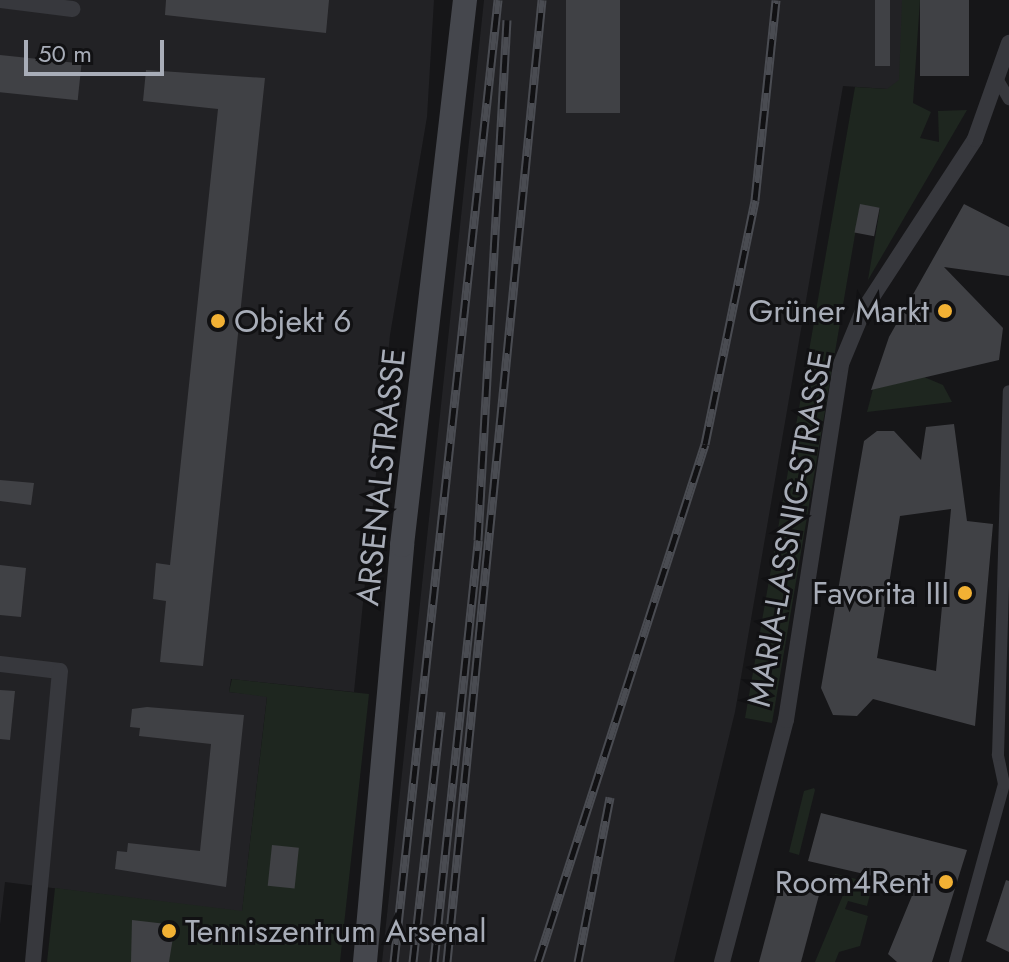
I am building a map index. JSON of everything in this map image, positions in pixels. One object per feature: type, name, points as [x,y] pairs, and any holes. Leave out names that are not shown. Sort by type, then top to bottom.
[{"type":"main road","name":"ARSENALSTRASSE","points":[[365,962],[404,533],[465,0]]},
{"type":"street","points":[[0,0],[72,9]]},
{"type":"street","name":"MARIA-LASSNIG-STRASSE","points":[[722,962],[786,720],[841,364],[863,311],[975,139],[999,82],[1009,43]]},
{"type":"street","points":[[999,82],[1009,99]]},
{"type":"street","points":[[955,962],[1004,784],[1009,391]]},
{"type":"street","points":[[0,664],[60,671],[33,962]]},
{"type":"shaded area","points":[[0,0],[434,0],[427,117],[390,335],[354,692],[231,679],[229,692],[267,696],[242,912],[5,882],[0,925]]},
{"type":"shaded area","points":[[484,0],[905,0],[902,90],[843,86],[735,712],[674,962],[382,962]]},
{"type":"shaded area","points":[[902,0],[920,0],[913,103],[931,112],[920,138],[939,142],[938,111],[967,110],[868,280],[880,208],[860,205],[772,723],[745,718],[855,87],[887,89],[899,80]]},
{"type":"shaded area","points":[[924,377],[943,385],[952,402],[867,412],[873,389]]},
{"type":"shaded area","points":[[232,679],[369,694],[340,962],[47,962],[55,888],[242,911],[267,697],[229,692]]},
{"type":"shaded area","points":[[814,788],[799,855],[789,852],[804,791]]},
{"type":"shaded area","points":[[835,874],[873,883],[867,906],[848,901],[845,909],[868,916],[860,946],[839,952],[835,962],[815,962],[843,895],[830,891]]},
{"type":"building","points":[[166,0],[329,0],[326,33],[165,15]]},
{"type":"building","points":[[566,0],[620,0],[620,113],[566,113]]},
{"type":"building","points":[[875,0],[890,0],[890,66],[875,66]]},
{"type":"building","points":[[920,0],[969,0],[969,76],[920,76]]},
{"type":"building","points":[[0,55],[82,64],[78,100],[0,92]]},
{"type":"building","name":"Objekt 6","points":[[146,70],[265,78],[203,666],[160,662],[166,601],[153,599],[156,563],[170,565],[218,109],[143,101]]},
{"type":"building","points":[[860,204],[880,208],[874,236],[854,232]]},
{"type":"building","name":"Grüner Markt","points":[[964,204],[1009,227],[1009,276],[944,267],[1003,328],[999,360],[871,390],[889,337]]},
{"type":"building","points":[[954,424],[967,521],[993,524],[975,726],[873,699],[857,716],[833,715],[821,688],[864,441],[877,431],[894,431],[921,460],[926,427]],"holes":[[[951,509],[936,671],[877,658],[900,516]]]},
{"type":"building","points":[[0,480],[34,483],[31,505],[0,501]]},
{"type":"building","points":[[0,565],[26,568],[21,617],[0,615]]},
{"type":"building","points":[[0,690],[15,691],[10,740],[0,739]]},
{"type":"building","points":[[147,707],[244,715],[226,887],[115,869],[117,851],[127,852],[128,843],[200,851],[211,744],[139,736],[140,728],[130,727],[132,709]]},
{"type":"building","points":[[821,813],[967,850],[932,962],[897,962],[888,954],[916,886],[808,861]]},
{"type":"building","points":[[272,845],[299,848],[295,889],[268,886]]},
{"type":"building","points":[[1006,880],[1009,881],[1009,952],[986,941]]},
{"type":"building","points":[[780,884],[819,895],[801,962],[759,962]]},
{"type":"building","points":[[132,920],[175,925],[169,962],[131,962]]},
{"type":"railway","points":[[394,962],[498,0]]},
{"type":"railway","points":[[447,962],[542,0]]},
{"type":"railway","points":[[538,962],[705,444],[755,200],[776,0]]},
{"type":"railway","points":[[434,962],[478,540],[507,20]]},
{"type":"railway","points":[[413,962],[441,712]]},
{"type":"railway","points":[[578,962],[610,797]]},
{"type":"place","name":"Grüner Markt","points":[[945,311]]},
{"type":"place","name":"Objekt 6","points":[[218,321]]},
{"type":"place","name":"Favorita III","points":[[965,593]]},
{"type":"place","name":"Room4Rent","points":[[946,882]]},
{"type":"place","name":"Tenniszentrum Arsenal","points":[[169,931]]}]
